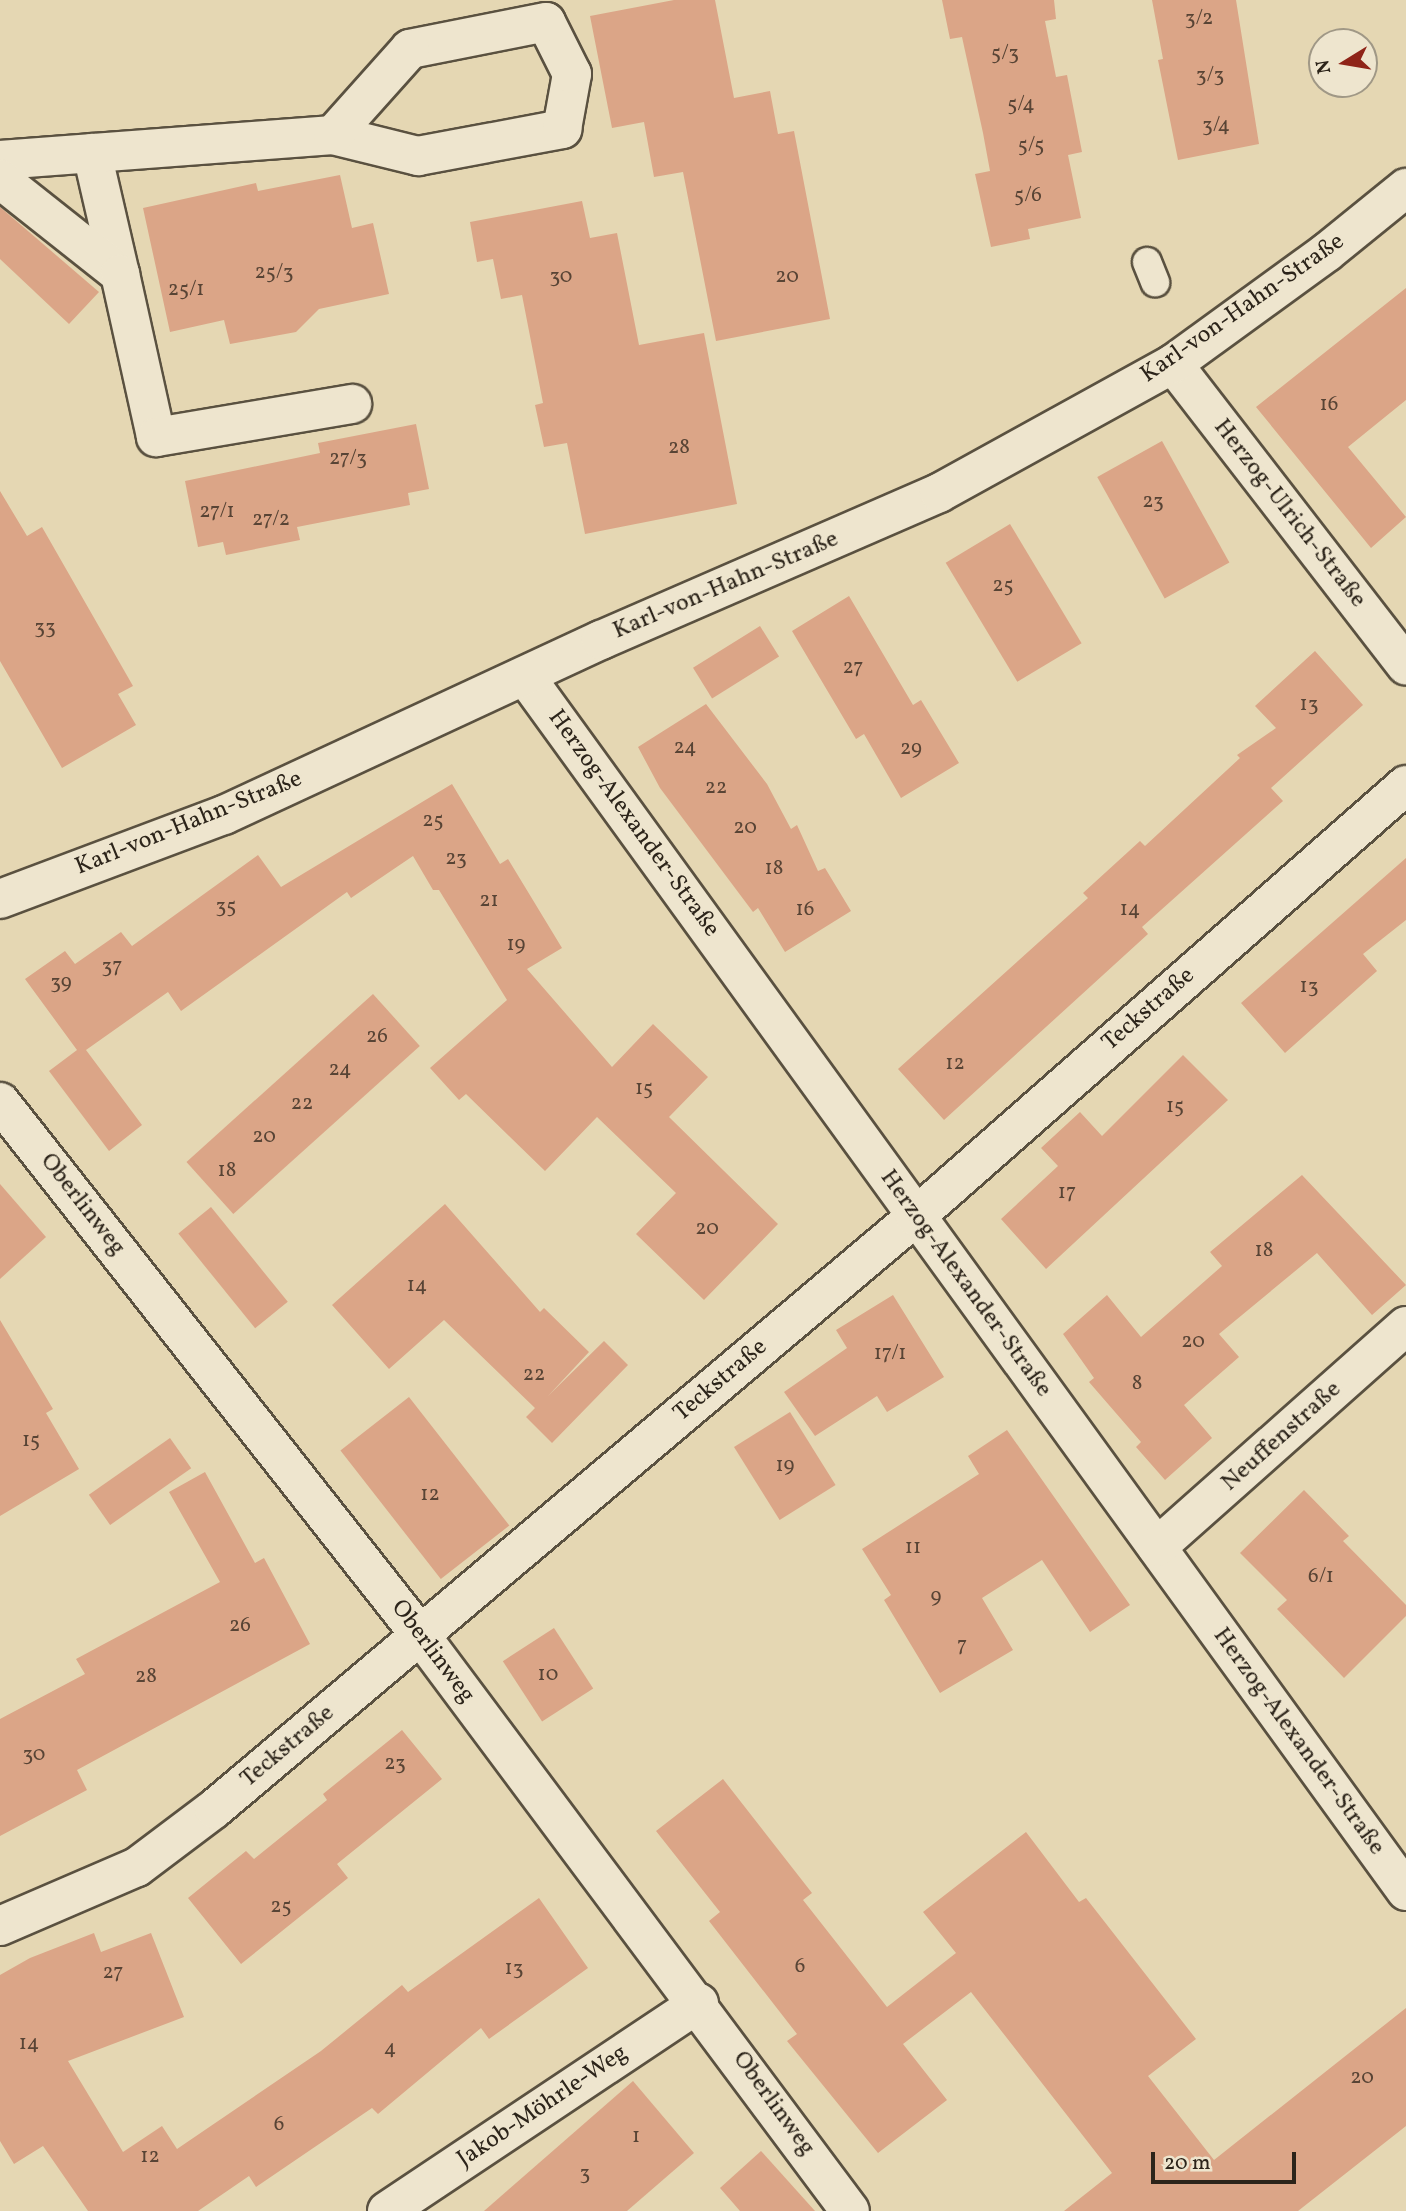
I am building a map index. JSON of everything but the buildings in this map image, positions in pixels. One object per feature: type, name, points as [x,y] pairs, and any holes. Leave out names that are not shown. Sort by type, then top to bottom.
[{"type":"street","points":[[0,160],[332,135],[418,156],[562,130],[572,74],[546,22],[410,49],[332,135]]},
{"type":"street","points":[[92,153],[156,437],[352,404]]},
{"type":"street","points":[[0,179],[120,274]]},
{"type":"street","name":"Karl-von-Hahn-Straße","points":[[0,899],[224,815],[525,676],[939,493],[1173,364],[1327,252],[1406,188]]},
{"type":"street","name":"Herzog-Ulrich-Straße","points":[[1173,364],[1406,665]]},
{"type":"street","name":"Herzog-Alexander-Straße","points":[[525,676],[1406,1891]]},
{"type":"street","name":"Teckstraße","points":[[0,1926],[137,1867],[421,1636],[915,1217],[1406,785]]},
{"type":"street","name":"Oberlinweg","points":[[0,1102],[421,1636],[699,2003],[850,2211]]},
{"type":"street","name":"Neuffenstraße","points":[[1157,1548],[1406,1326]]},
{"type":"street","name":"Jakob-Möhrle-Weg","points":[[387,2211],[699,2003]]}]
